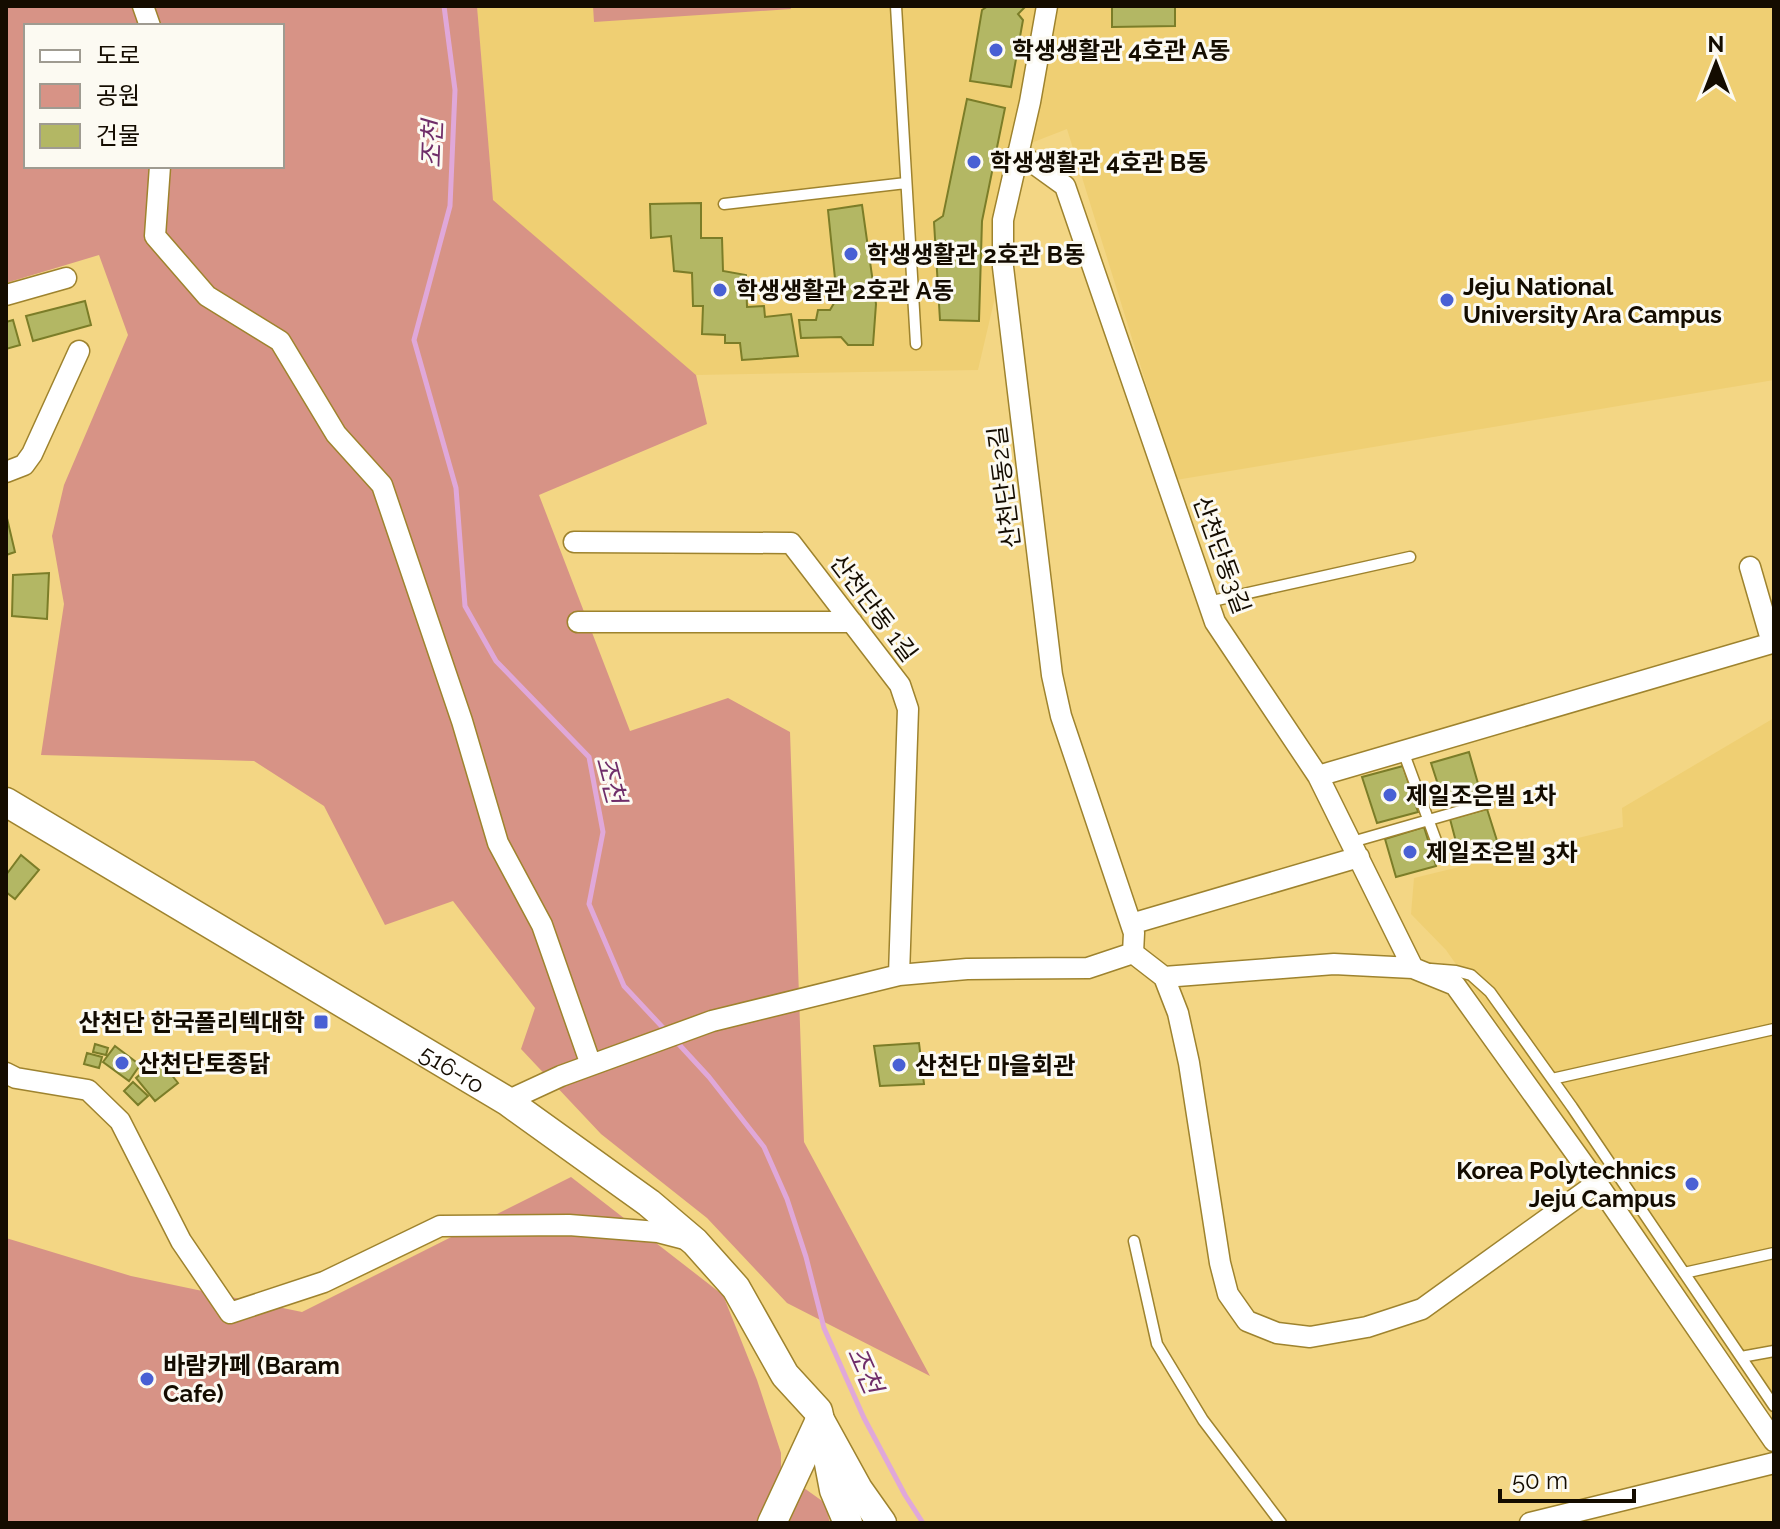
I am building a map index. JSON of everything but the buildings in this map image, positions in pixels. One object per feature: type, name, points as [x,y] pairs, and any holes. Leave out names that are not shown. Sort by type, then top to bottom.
[{"type":"main road","name":"516-ro","points":[[6,802],[507,1101],[594,1162],[695,1242],[736,1288],[785,1375],[818,1411],[834,1490],[848,1523]]},
{"type":"main road","name":"516-ro","points":[[820,1420],[858,1489],[882,1523]]},
{"type":"main road","points":[[772,1523],[820,1420]]},
{"type":"street","name":"산천단동2길","points":[[1047,6],[1030,102],[1003,220],[1003,267],[1052,675],[1061,716],[1134,933],[1133,953]]},
{"type":"street","name":"산천단동3길","points":[[1018,152],[1065,186],[1215,622],[1318,776],[1413,968]]},
{"type":"street","points":[[160,168],[155,236],[207,296],[280,341],[336,434],[382,485],[462,721],[498,843],[542,925],[591,1065]]},
{"type":"street","points":[[6,295],[66,278]]},
{"type":"street","points":[[6,472],[24,465],[32,454],[79,351]]},
{"type":"street","name":"산천단동 1길","points":[[574,542],[791,543],[900,685],[908,709],[899,975]]},
{"type":"street","points":[[1318,776],[1772,643],[1750,567]]},
{"type":"street","points":[[578,622],[852,622]]},
{"type":"street","points":[[1131,924],[1355,850]]},
{"type":"street","points":[[507,1101],[591,1065],[712,1021],[899,975],[967,969],[1088,968],[1133,953],[1164,977],[1178,1013],[1189,1063],[1220,1263],[1228,1294],[1247,1321],[1277,1333],[1310,1337],[1367,1327],[1422,1309],[1597,1183]]},
{"type":"street","points":[[1164,977],[1334,964],[1413,968],[1455,985],[1597,1183],[1774,1441]]},
{"type":"street","points":[[6,1073],[16,1078],[88,1090],[120,1121],[181,1241],[230,1313],[324,1282],[440,1226],[569,1225],[658,1232],[695,1242]]},
{"type":"street","points":[[1530,1523],[1774,1463]]},
{"type":"lane","points":[[896,6],[916,344]]},
{"type":"lane","points":[[724,204],[906,183]]},
{"type":"lane","points":[[1208,602],[1410,557]]},
{"type":"lane","points":[[1403,751],[1442,857]]},
{"type":"lane","points":[[1355,850],[1428,820],[1488,803]]},
{"type":"lane","points":[[1413,968],[1471,975],[1490,992],[1774,1406]]},
{"type":"lane","points":[[1552,1079],[1774,1029]]},
{"type":"lane","points":[[1134,1241],[1157,1344],[1203,1420],[1281,1523]]},
{"type":"lane","points":[[1684,1273],[1774,1253]]},
{"type":"lane","points":[[1741,1357],[1774,1351]]},
{"type":"shaded area","name":"Jeju National University Ara Campus","points":[[477,6],[1774,6],[1774,380],[1176,480],[1067,129],[1031,143],[978,370],[696,375],[495,230]]},
{"type":"shaded area","name":"Korea Polytechnics Jeju Campus","points":[[1774,718],[1774,1418],[1446,950],[1411,914],[1414,878],[1623,827],[1622,808]]},
{"type":"green space","points":[[6,6],[477,6],[493,200],[696,375],[707,424],[539,495],[630,731],[728,698],[790,732],[804,1142],[930,1376],[787,1303],[707,1218],[601,1134],[521,1049],[535,1008],[453,901],[385,925],[324,806],[254,761],[41,755],[64,604],[52,536],[64,485],[128,335],[99,255],[6,283]]},
{"type":"green space","points":[[593,6],[790,6],[791,9],[594,22]]},
{"type":"green space","points":[[571,1177],[723,1295],[757,1380],[781,1453],[781,1469],[761,1523],[6,1523],[6,1238],[131,1276],[302,1312]]},
{"type":"green space","points":[[804,1488],[825,1503],[830,1523],[789,1523]]},
{"type":"waterway","name":"조천","points":[[444,6],[455,90],[450,206],[414,340],[456,488],[465,606],[496,661],[589,757],[603,832],[589,904],[624,986],[667,1032]]},
{"type":"waterway","name":"조천","points":[[674,1039],[709,1077],[764,1147],[787,1199],[824,1328],[864,1418],[923,1523]]},
{"type":"place","name":"학생생활관 4호관 A동","points":[[996,50]]},
{"type":"place","name":"학생생활관 4호관 B동","points":[[974,162]]},
{"type":"place","name":"학생생활관 2호관 B동","points":[[851,254]]},
{"type":"place","name":"학생생활관 2호관 A동","points":[[720,290]]},
{"type":"place","name":"Jeju National University Ara Campus","points":[[1447,300]]},
{"type":"place","name":"제일조은빌 1차","points":[[1390,795]]},
{"type":"place","name":"제일조은빌 3차","points":[[1410,852]]},
{"type":"place","name":"산천단 한국폴리텍대학","points":[[321,1022]]},
{"type":"place","name":"산천단토종닭","points":[[122,1063]]},
{"type":"place","name":"산천단 마을회관","points":[[899,1065]]},
{"type":"place","name":"Korea Polytechnics Jeju Campus","points":[[1692,1184]]},
{"type":"place","name":"바람카페 (Baram Cafe)","points":[[147,1379]]}]
